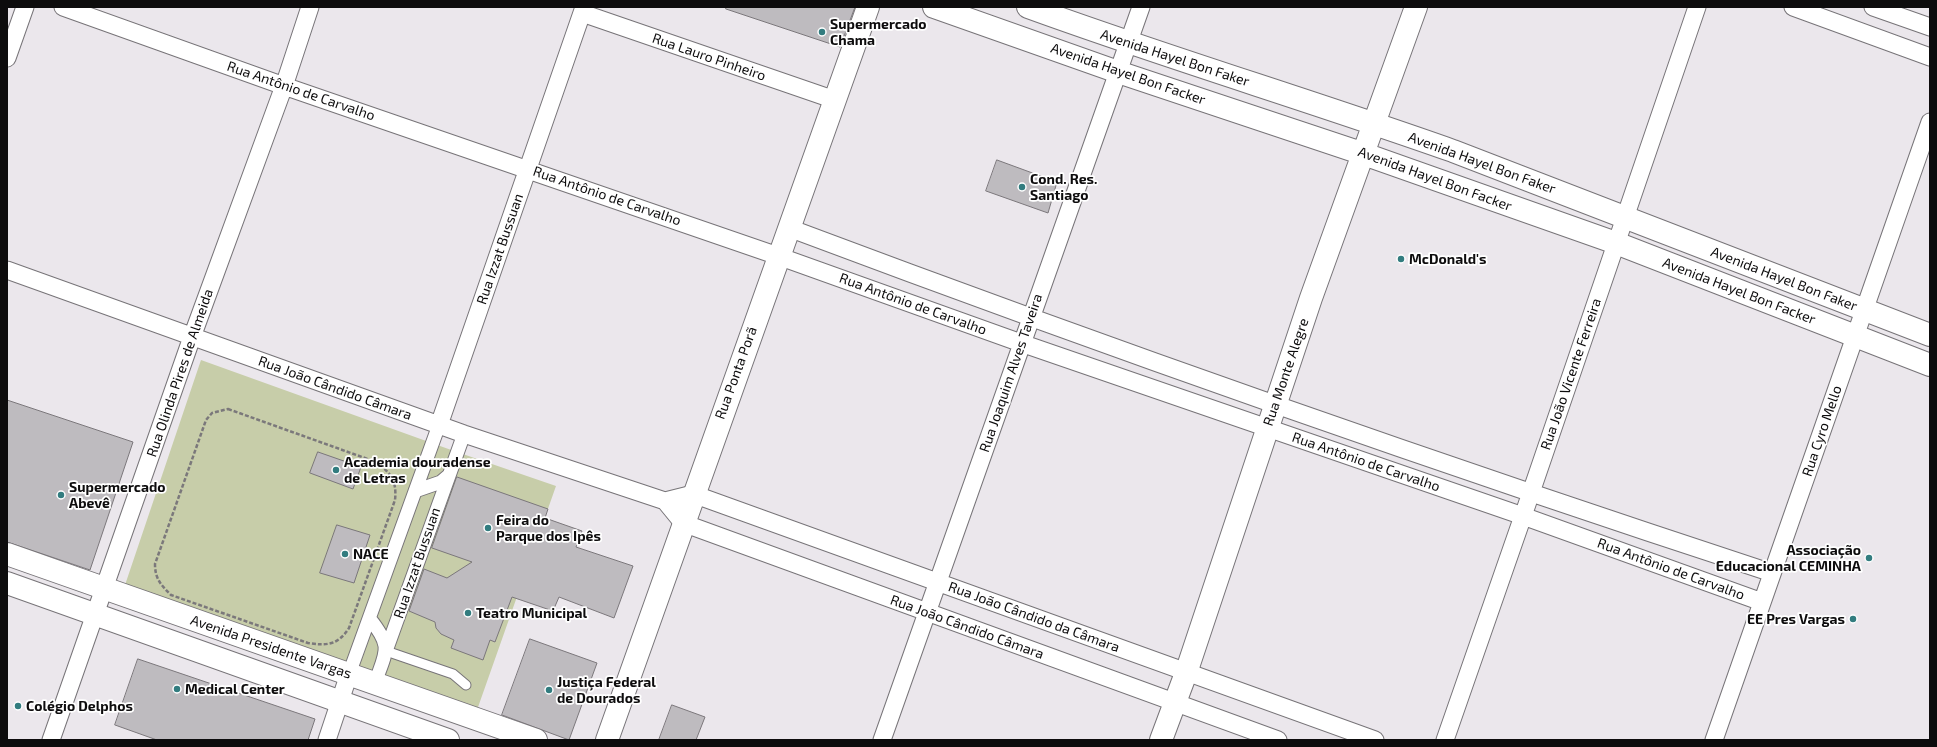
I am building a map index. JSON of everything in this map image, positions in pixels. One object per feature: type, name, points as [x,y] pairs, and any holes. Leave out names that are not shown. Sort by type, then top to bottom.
[{"type":"street","points":[[7,58],[25,7]]},
{"type":"street","name":"Rua Antônio de Carvalho","points":[[63,7],[284,86],[778,256],[1021,343],[1523,516],[1762,602]]},
{"type":"street","name":"Rua Olinda Pires de Almeida","points":[[51,740],[192,337],[284,86],[310,7]]},
{"type":"street","name":"Rua Ponta Porã","points":[[607,740],[683,522],[868,7]]},
{"type":"street","name":"Avenida Hayel Bon Facker","points":[[934,7],[1118,72],[1364,154],[1616,243],[1930,365]]},
{"type":"street","name":"Avenida Hayel Bon Faker","points":[[1028,7],[1128,43],[1374,123],[1625,216],[1930,335]]},
{"type":"street","name":"Rua Joaquim Alves Taveira","points":[[882,740],[928,613],[1021,343],[1141,7]]},
{"type":"street","name":"Rua Monte Alegre","points":[[1161,740],[1186,672],[1311,298],[1416,7]]},
{"type":"street","name":"Rua João Vicente Ferreira","points":[[1445,740],[1531,494],[1697,7]]},
{"type":"street","points":[[1793,7],[1930,57]]},
{"type":"street","points":[[1874,7],[1930,27]]},
{"type":"street","name":"Rua Lauro Pinheiro","points":[[583,10],[835,100]]},
{"type":"street","name":"Rua Izzat Bussuan","points":[[327,740],[349,674],[439,425],[583,10]]},
{"type":"street","name":"Rua Cyro Mello","points":[[1714,740],[1930,122]]},
{"type":"street","name":"Rua Antônio de Carvalho","points":[[789,228],[1030,318],[1276,403],[1531,494],[1772,573]]},
{"type":"street","name":"Rua João Cândido Câmara","points":[[7,270],[464,434],[665,501],[683,522],[1278,740]]},
{"type":"street","name":"Rua Izzat Bussuan","points":[[375,684],[464,434]]},
{"type":"street","name":"Rua Izzat Bussuan","points":[[415,491],[441,482],[448,476]]},
{"type":"street","points":[[665,501],[693,494]]},
{"type":"street","name":"Rua João Cândido da Câmara","points":[[693,494],[1375,740]]},
{"type":"street","name":"Avenida Presidente Vargas","points":[[7,554],[536,740]]},
{"type":"street","name":"Avenida Presidente Vargas","points":[[7,583],[340,700],[448,740]]},
{"type":"street","name":"Rua Izzat Bussuan","points":[[370,619],[383,636],[386,651]]},
{"type":"lane","points":[[386,651],[452,674],[466,684]]},
{"type":"path","points":[[220,410],[236,410],[376,462],[387,470],[393,480],[396,487],[394,500],[350,628],[343,638],[331,644],[322,645],[308,643],[171,595],[159,583],[155,575],[156,564],[206,420],[212,413],[220,410]]},
{"type":"green space","points":[[201,360],[556,486],[477,710],[125,585]]},
{"type":"building","name":"Supermercado Chama","points":[[726,7],[855,7],[840,47],[726,9]]},
{"type":"building","name":"Cond. Res. Santiago","points":[[997,160],[1057,182],[1048,213],[986,191]]},
{"type":"building","name":"Supermercado Abevê","points":[[7,400],[133,442],[90,570],[7,542]]},
{"type":"building","name":"Academia douradense de Letras","points":[[318,452],[361,467],[353,489],[310,473]]},
{"type":"building","points":[[457,477],[548,509],[545,518],[582,531],[576,547],[633,566],[614,618],[559,597],[553,611],[512,597],[495,642],[490,640],[483,660],[451,648],[454,640],[441,634],[436,628],[435,622],[409,611],[424,569],[447,578],[472,562],[432,548]]},
{"type":"building","name":"NACE","points":[[337,525],[370,535],[354,583],[320,573]]},
{"type":"building","name":"Justiça Federal de Dourados","points":[[530,639],[597,663],[569,740],[502,715]]},
{"type":"building","name":"Medical Center","points":[[138,659],[315,719],[308,740],[157,740],[115,725]]},
{"type":"building","points":[[672,705],[705,717],[696,740],[659,740]]},
{"type":"place","name":"Supermercado Chama","points":[[822,32]]},
{"type":"place","name":"Cond. Res. Santiago","points":[[1022,187]]},
{"type":"place","name":"McDonald's","points":[[1401,259]]},
{"type":"place","name":"Academia douradense de Letras","points":[[336,470]]},
{"type":"place","name":"Supermercado Abevê","points":[[61,495]]},
{"type":"place","name":"Feira do Parque dos Ipês","points":[[488,528]]},
{"type":"place","name":"NACE","points":[[345,554]]},
{"type":"place","name":"Associação Educacional CEMINHA","points":[[1869,558]]},
{"type":"place","name":"Teatro Municipal","points":[[468,613]]},
{"type":"place","name":"EE Pres Vargas","points":[[1853,619]]},
{"type":"place","name":"Medical Center","points":[[177,689]]},
{"type":"place","name":"Justiça Federal de Dourados","points":[[549,690]]},
{"type":"place","name":"Colégio Delphos","points":[[18,706]]}]
